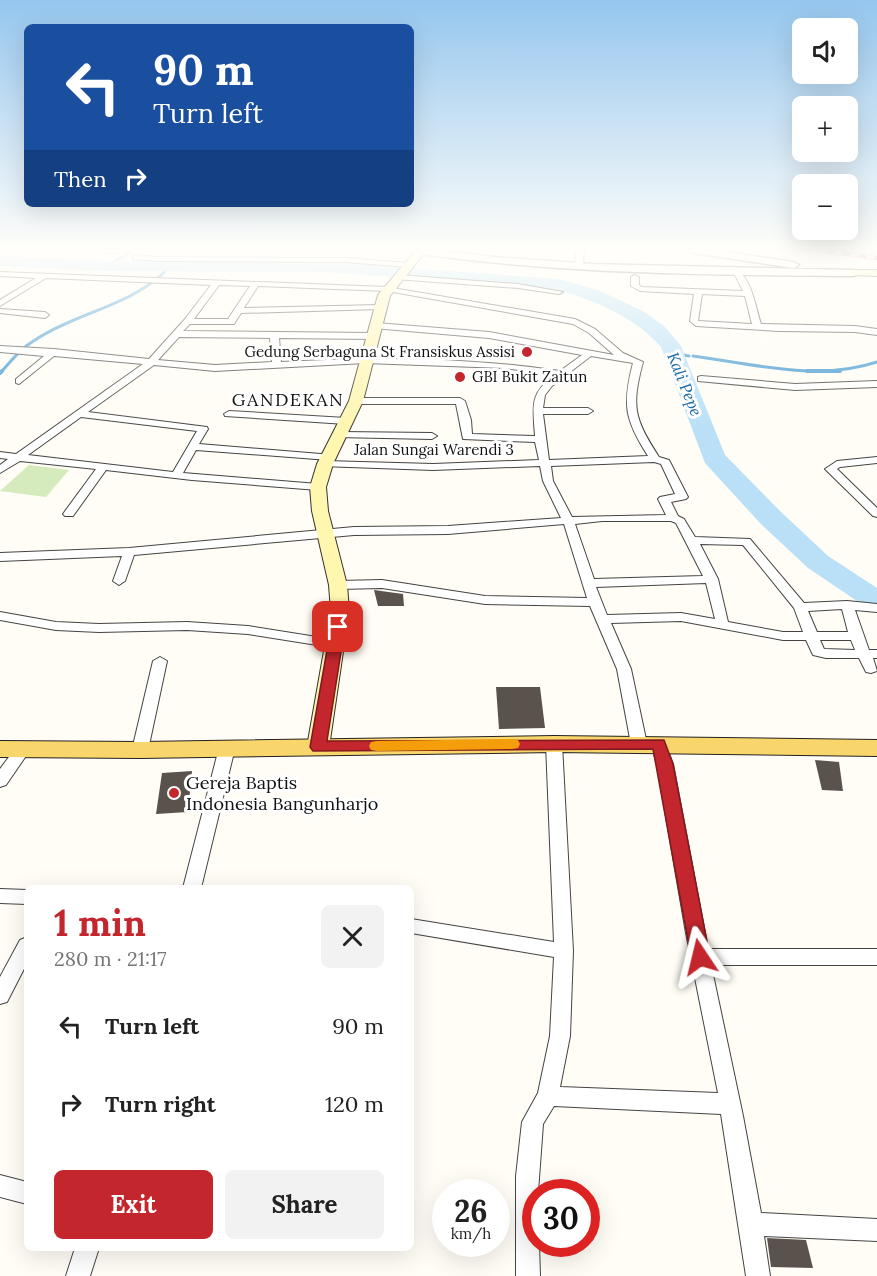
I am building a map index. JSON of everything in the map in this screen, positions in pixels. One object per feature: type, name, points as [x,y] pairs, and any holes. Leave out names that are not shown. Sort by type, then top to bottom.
[{"type":"main road","points":[[318,747],[340,611],[338,585],[320,511],[318,487],[327,461],[356,401],[379,310]]},
{"type":"main road","points":[[11,750],[554,744],[877,748]]},
{"type":"street","points":[[0,470],[150,364],[197,310]]},
{"type":"street","points":[[188,321],[230,323],[240,311],[313,316],[356,310]]},
{"type":"street","points":[[536,310],[582,324],[621,359]]},
{"type":"street","points":[[696,310],[694,322],[877,332]]},
{"type":"street","points":[[752,310],[757,327]]},
{"type":"street","points":[[0,311],[45,315]]},
{"type":"street","points":[[310,335],[313,316]]},
{"type":"street","points":[[176,334],[310,335],[374,331],[489,335],[638,362],[629,411],[655,459],[665,462],[682,497],[664,499],[673,518]]},
{"type":"street","points":[[274,335],[277,365]]},
{"type":"street","points":[[0,350],[54,352],[150,364],[214,368],[365,360],[504,365],[563,374]]},
{"type":"street","points":[[19,381],[54,352]]},
{"type":"street","points":[[588,354],[540,394],[538,411],[544,463],[556,502],[568,521],[595,602],[624,669],[649,744],[665,764],[752,1224],[758,1276]]},
{"type":"street","points":[[701,379],[795,387],[877,384]]},
{"type":"street","points":[[356,401],[460,401],[466,420],[467,437],[540,439]]},
{"type":"street","points":[[538,411],[588,411]]},
{"type":"street","points":[[80,414],[203,429],[177,474]]},
{"type":"street","points":[[229,414],[432,436]]},
{"type":"street","name":"Jalan Sungai Warendi 3","points":[[191,447],[327,461],[433,467],[655,459]]},
{"type":"street","points":[[0,455],[318,487]]},
{"type":"street","points":[[877,460],[844,463],[830,469],[877,514]]},
{"type":"street","points":[[69,514],[104,466]]},
{"type":"street","points":[[0,557],[129,552],[393,530],[448,531],[602,518],[673,518],[680,521],[712,579],[720,604],[722,624]]},
{"type":"street","points":[[692,540],[746,542],[800,607],[810,636],[820,653],[870,654]]},
{"type":"street","points":[[119,581],[129,552]]},
{"type":"street","points":[[589,583],[712,579]]},
{"type":"street","points":[[338,585],[382,584],[485,600],[595,602]]},
{"type":"street","points":[[800,607],[847,605],[877,608]]},
{"type":"street","points":[[847,605],[856,636],[870,654],[871,669]]},
{"type":"street","points":[[0,616],[56,626],[99,628],[187,626],[248,630],[336,644]]},
{"type":"street","points":[[603,619],[663,616],[698,619],[780,636],[856,636]]},
{"type":"street","points":[[140,750],[160,661]]},
{"type":"street","points":[[528,1276],[526,1176],[533,1122],[548,1096],[560,1036],[564,951],[554,744]]},
{"type":"street","points":[[193,885],[227,748]]},
{"type":"street","points":[[0,781],[11,750]]},
{"type":"street","points":[[0,896],[24,897]]},
{"type":"street","points":[[414,926],[564,951]]},
{"type":"street","points":[[0,996],[24,951]]},
{"type":"street","points":[[700,957],[877,957]]},
{"type":"street","points":[[548,1096],[730,1104]]},
{"type":"street","points":[[0,1186],[24,1192]]},
{"type":"street","points":[[752,1224],[877,1230]]},
{"type":"street","points":[[78,1276],[86,1251]]},
{"type":"green space","points":[[29,465],[69,470],[46,497],[0,491]]},
{"type":"building","points":[[374,590],[403,594],[404,606],[378,606]]},
{"type":"building","points":[[496,687],[540,687],[545,728],[499,729]]},
{"type":"building","points":[[815,760],[839,762],[843,791],[822,790]]},
{"type":"building","name":"Gereja Baptis Indonesia Bangunharjo","points":[[192,771],[188,812],[156,814],[162,773]]},
{"type":"building","points":[[767,1238],[806,1240],[813,1268],[771,1267]]},
{"type":"waterway","points":[[1,372],[30,343],[51,330],[98,310]]},
{"type":"waterway","name":"Kali Pepe","points":[[624,310],[657,330],[671,346],[714,458],[770,517],[818,562],[877,601]]},
{"type":"waterway","name":"Kali Pepe","points":[[671,346],[677,354],[689,356]]},
{"type":"waterway","points":[[693,356],[785,370],[809,371]]},
{"type":"waterway","points":[[832,371],[877,362]]},
{"type":"waterway","points":[[809,371],[832,371]]},
{"type":"waterway","points":[[832,371],[840,371]]},
{"type":"slow traffic","points":[[377,746],[512,744]]},
{"type":"place","name":"Gedung Serbaguna St Fransiskus Assisi","points":[[527,352]]},
{"type":"place","name":"GBI Bukit Zaitun","points":[[460,377]]},
{"type":"place","name":"Gereja Baptis Indonesia Bangunharjo","points":[[174,793]]},
{"type":"district","name":"GANDEKAN","points":[[288,400]]},
{"type":"route","points":[[338,627],[318,747],[659,744],[665,764],[700,957]]}]
